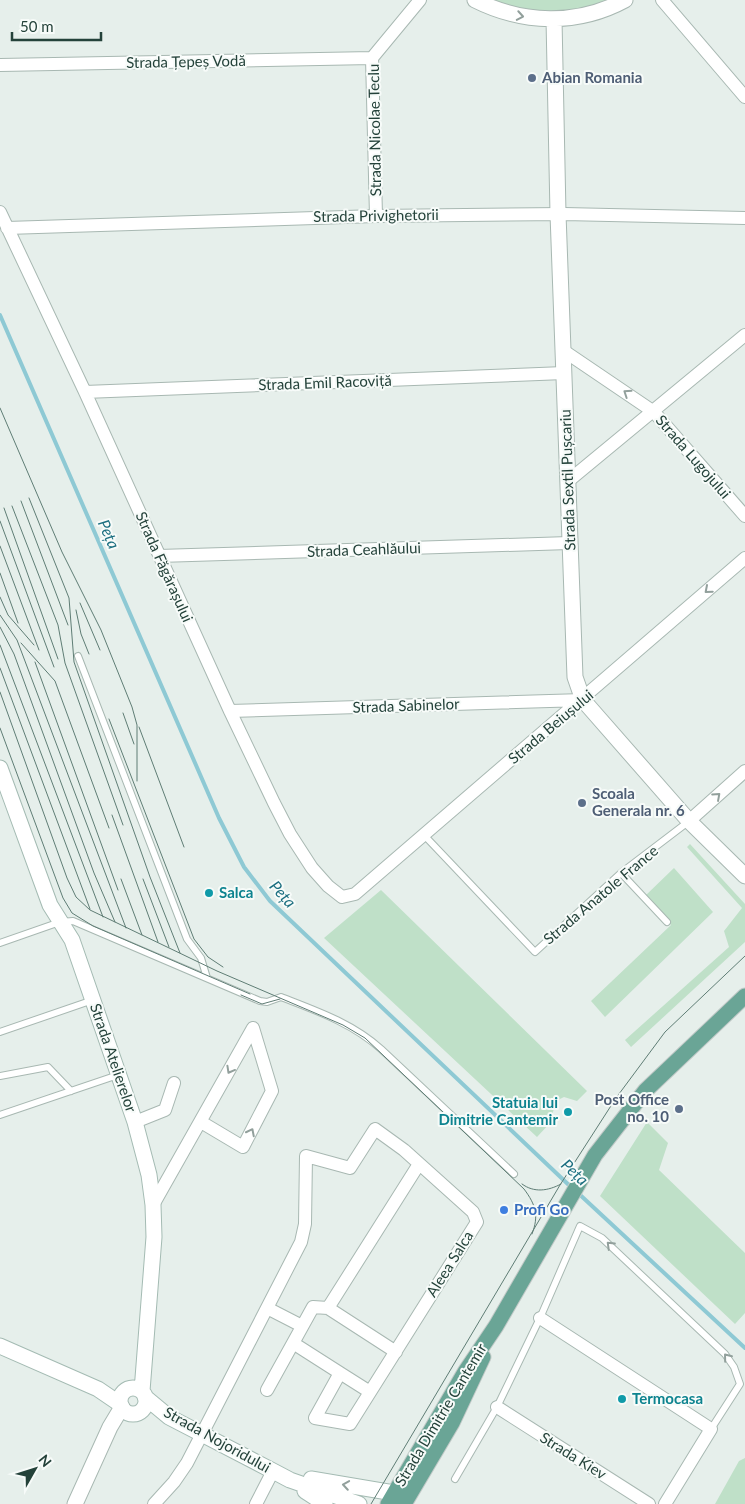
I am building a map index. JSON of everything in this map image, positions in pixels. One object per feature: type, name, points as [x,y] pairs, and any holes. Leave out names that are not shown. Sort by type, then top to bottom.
[{"type":"main road","name":"Strada Dimitrie Cantemir","points":[[402,1501],[474,1379],[496,1326],[595,1155],[645,1091],[744,996]]},
{"type":"street","name":"Strada Nicolae Teclu","points":[[376,216],[372,58],[420,0]]},
{"type":"street","points":[[475,0],[513,15],[554,19],[590,14],[625,0]]},
{"type":"street","points":[[662,0],[745,97]]},
{"type":"street","name":"Strada Sextil Pușcariu","points":[[554,19],[558,214],[575,677],[583,700],[689,821],[745,876]]},
{"type":"street","name":"Strada Țepeș Vodă","points":[[0,65],[372,58]]},
{"type":"street","name":"Strada Făgărașului","points":[[0,212],[85,392],[230,711],[300,852],[312,868],[335,892],[342,897],[355,894]]},
{"type":"street","name":"Strada Privighetorii","points":[[7,228],[376,216],[558,214],[745,218]]},
{"type":"street","points":[[568,482],[745,335]]},
{"type":"street","name":"Strada Lugojului","points":[[564,351],[654,412],[745,516]]},
{"type":"street","name":"Strada Emil Racoviță","points":[[85,392],[564,373]]},
{"type":"street","name":"Strada Ceahlăului","points":[[159,556],[570,543]]},
{"type":"street","name":"Strada Beiușului","points":[[355,894],[423,834],[583,700],[745,558]]},
{"type":"street","name":"Strada Sabinelor","points":[[230,711],[583,700]]},
{"type":"street","name":"Strada Atelierelor","points":[[0,768],[50,905],[72,940],[135,1122],[149,1175],[153,1205],[154,1237],[144,1364],[132,1401]]},
{"type":"street","name":"Strada Anatole France","points":[[689,821],[745,771]]},
{"type":"street","points":[[153,1205],[254,1028],[272,1091],[244,1147],[201,1122]]},
{"type":"street","points":[[135,1122],[166,1110],[174,1083]]},
{"type":"street","name":"Aleea Salca","points":[[154,1504],[179,1476],[267,1308],[304,1232],[306,1156],[350,1168],[375,1130],[404,1150],[474,1212],[477,1222],[350,1424],[314,1418],[340,1373]]},
{"type":"street","points":[[328,1308],[419,1164]]},
{"type":"street","points":[[267,1390],[313,1307],[328,1308],[396,1352]]},
{"type":"street","points":[[267,1308],[302,1326]]},
{"type":"street","points":[[540,1318],[711,1429],[665,1504]]},
{"type":"street","points":[[293,1343],[370,1392]]},
{"type":"street","points":[[0,1346],[98,1389],[132,1401],[110,1427],[75,1504]]},
{"type":"street","name":"Strada Nojoridului","points":[[132,1401],[169,1417],[290,1480],[359,1504]]},
{"type":"street","name":"Strada Kiev","points":[[497,1407],[649,1504]]},
{"type":"street","points":[[256,1504],[273,1472]]},
{"type":"street","name":"Strada Nojoridului","points":[[290,1480],[308,1479],[402,1501]]},
{"type":"street","points":[[290,1480],[325,1504]]},
{"type":"lane","points":[[78,656],[187,939],[201,958],[207,978]]},
{"type":"lane","name":"Strada Anatole France","points":[[423,834],[535,952],[621,874],[689,821]]},
{"type":"lane","points":[[621,874],[667,922]]},
{"type":"lane","points":[[0,943],[60,922],[73,921],[264,1002],[281,996],[356,1029],[382,1049],[514,1174]]},
{"type":"lane","points":[[0,1032],[93,1000]]},
{"type":"lane","points":[[0,1076],[48,1067],[71,1091]]},
{"type":"lane","points":[[0,1115],[119,1074]]},
{"type":"lane","points":[[455,1480],[497,1407],[540,1318],[580,1226],[602,1238],[725,1354],[734,1367],[740,1384],[711,1429]]},
{"type":"green space","points":[[475,0],[625,0],[575,17]]},
{"type":"green space","points":[[690,844],[745,904],[745,942],[631,1047],[625,1040],[729,947],[724,931],[742,908],[687,847]]},
{"type":"green space","points":[[674,868],[713,912],[605,1017],[591,1001],[671,925],[645,896]]},
{"type":"green space","points":[[381,890],[587,1091],[577,1101],[564,1097],[556,1101],[550,1123],[537,1137],[324,938]]},
{"type":"green space","points":[[647,1122],[668,1143],[659,1170],[745,1253],[745,1313],[735,1324],[600,1196]]},
{"type":"green space","points":[[745,1458],[745,1504],[715,1504],[739,1461]]},
{"type":"waterway","name":"Peța","points":[[0,315],[219,818],[244,867],[270,901],[572,1188]]},
{"type":"waterway","name":"Peța","points":[[578,1193],[745,1348]]},
{"type":"tram line","points":[[0,408],[62,552],[101,630],[132,707],[137,725],[137,781]]},
{"type":"tram line","points":[[29,498],[69,598],[74,662],[150,877],[180,953]]},
{"type":"tram line","points":[[21,501],[68,625]]},
{"type":"tram line","points":[[12,506],[58,625],[65,663],[123,825]]},
{"type":"tram line","points":[[4,508],[58,659]]},
{"type":"tram line","points":[[0,521],[54,667]]},
{"type":"tram line","points":[[0,546],[39,650]]},
{"type":"tram line","points":[[0,573],[18,623]]},
{"type":"tram line","points":[[0,597],[8,615],[34,645]]},
{"type":"tram line","points":[[80,603],[100,650]]},
{"type":"tram line","points":[[76,610],[81,634],[89,654]]},
{"type":"tram line","points":[[0,615],[17,640],[126,928]]},
{"type":"tram line","points":[[0,627],[14,654],[94,873],[115,922]]},
{"type":"tram line","points":[[21,643],[55,681],[109,828]]},
{"type":"tram line","points":[[0,645],[103,917]]},
{"type":"tram line","points":[[35,662],[118,890]]},
{"type":"tram line","points":[[0,668],[90,909]]},
{"type":"tram line","points":[[0,692],[67,878],[76,897],[90,910],[217,971],[343,1025],[365,1038],[524,1189],[534,1206],[536,1216],[532,1234]]},
{"type":"tram line","points":[[123,713],[134,744]]},
{"type":"tram line","points":[[109,719],[194,939],[208,957],[223,967]]},
{"type":"tram line","points":[[139,727],[184,847]]},
{"type":"tram line","points":[[0,728],[63,898],[72,913],[93,926],[250,994]]},
{"type":"tram line","points":[[112,815],[158,942]]},
{"type":"tram line","points":[[121,879],[142,935]]},
{"type":"tram line","points":[[143,879],[169,947]]},
{"type":"tram line","points":[[371,1504],[560,1185],[616,1098],[665,1032],[745,956]]},
{"type":"tram line","points":[[241,995],[262,1004],[280,999]]},
{"type":"tram line","points":[[522,1184],[536,1190],[551,1188],[561,1184]]},
{"type":"place","name":"Abian Romania","points":[[532,78]]},
{"type":"place","name":"Scoala Generala nr. 6","points":[[582,803]]},
{"type":"place","name":"Salca","points":[[209,893]]},
{"type":"place","name":"Post Office no. 10","points":[[679,1109]]},
{"type":"place","name":"Statuia lui Dimitrie Cantemir","points":[[568,1112]]},
{"type":"place","name":"Profi Go","points":[[504,1210]]},
{"type":"place","name":"Termocasa","points":[[622,1399]]}]
